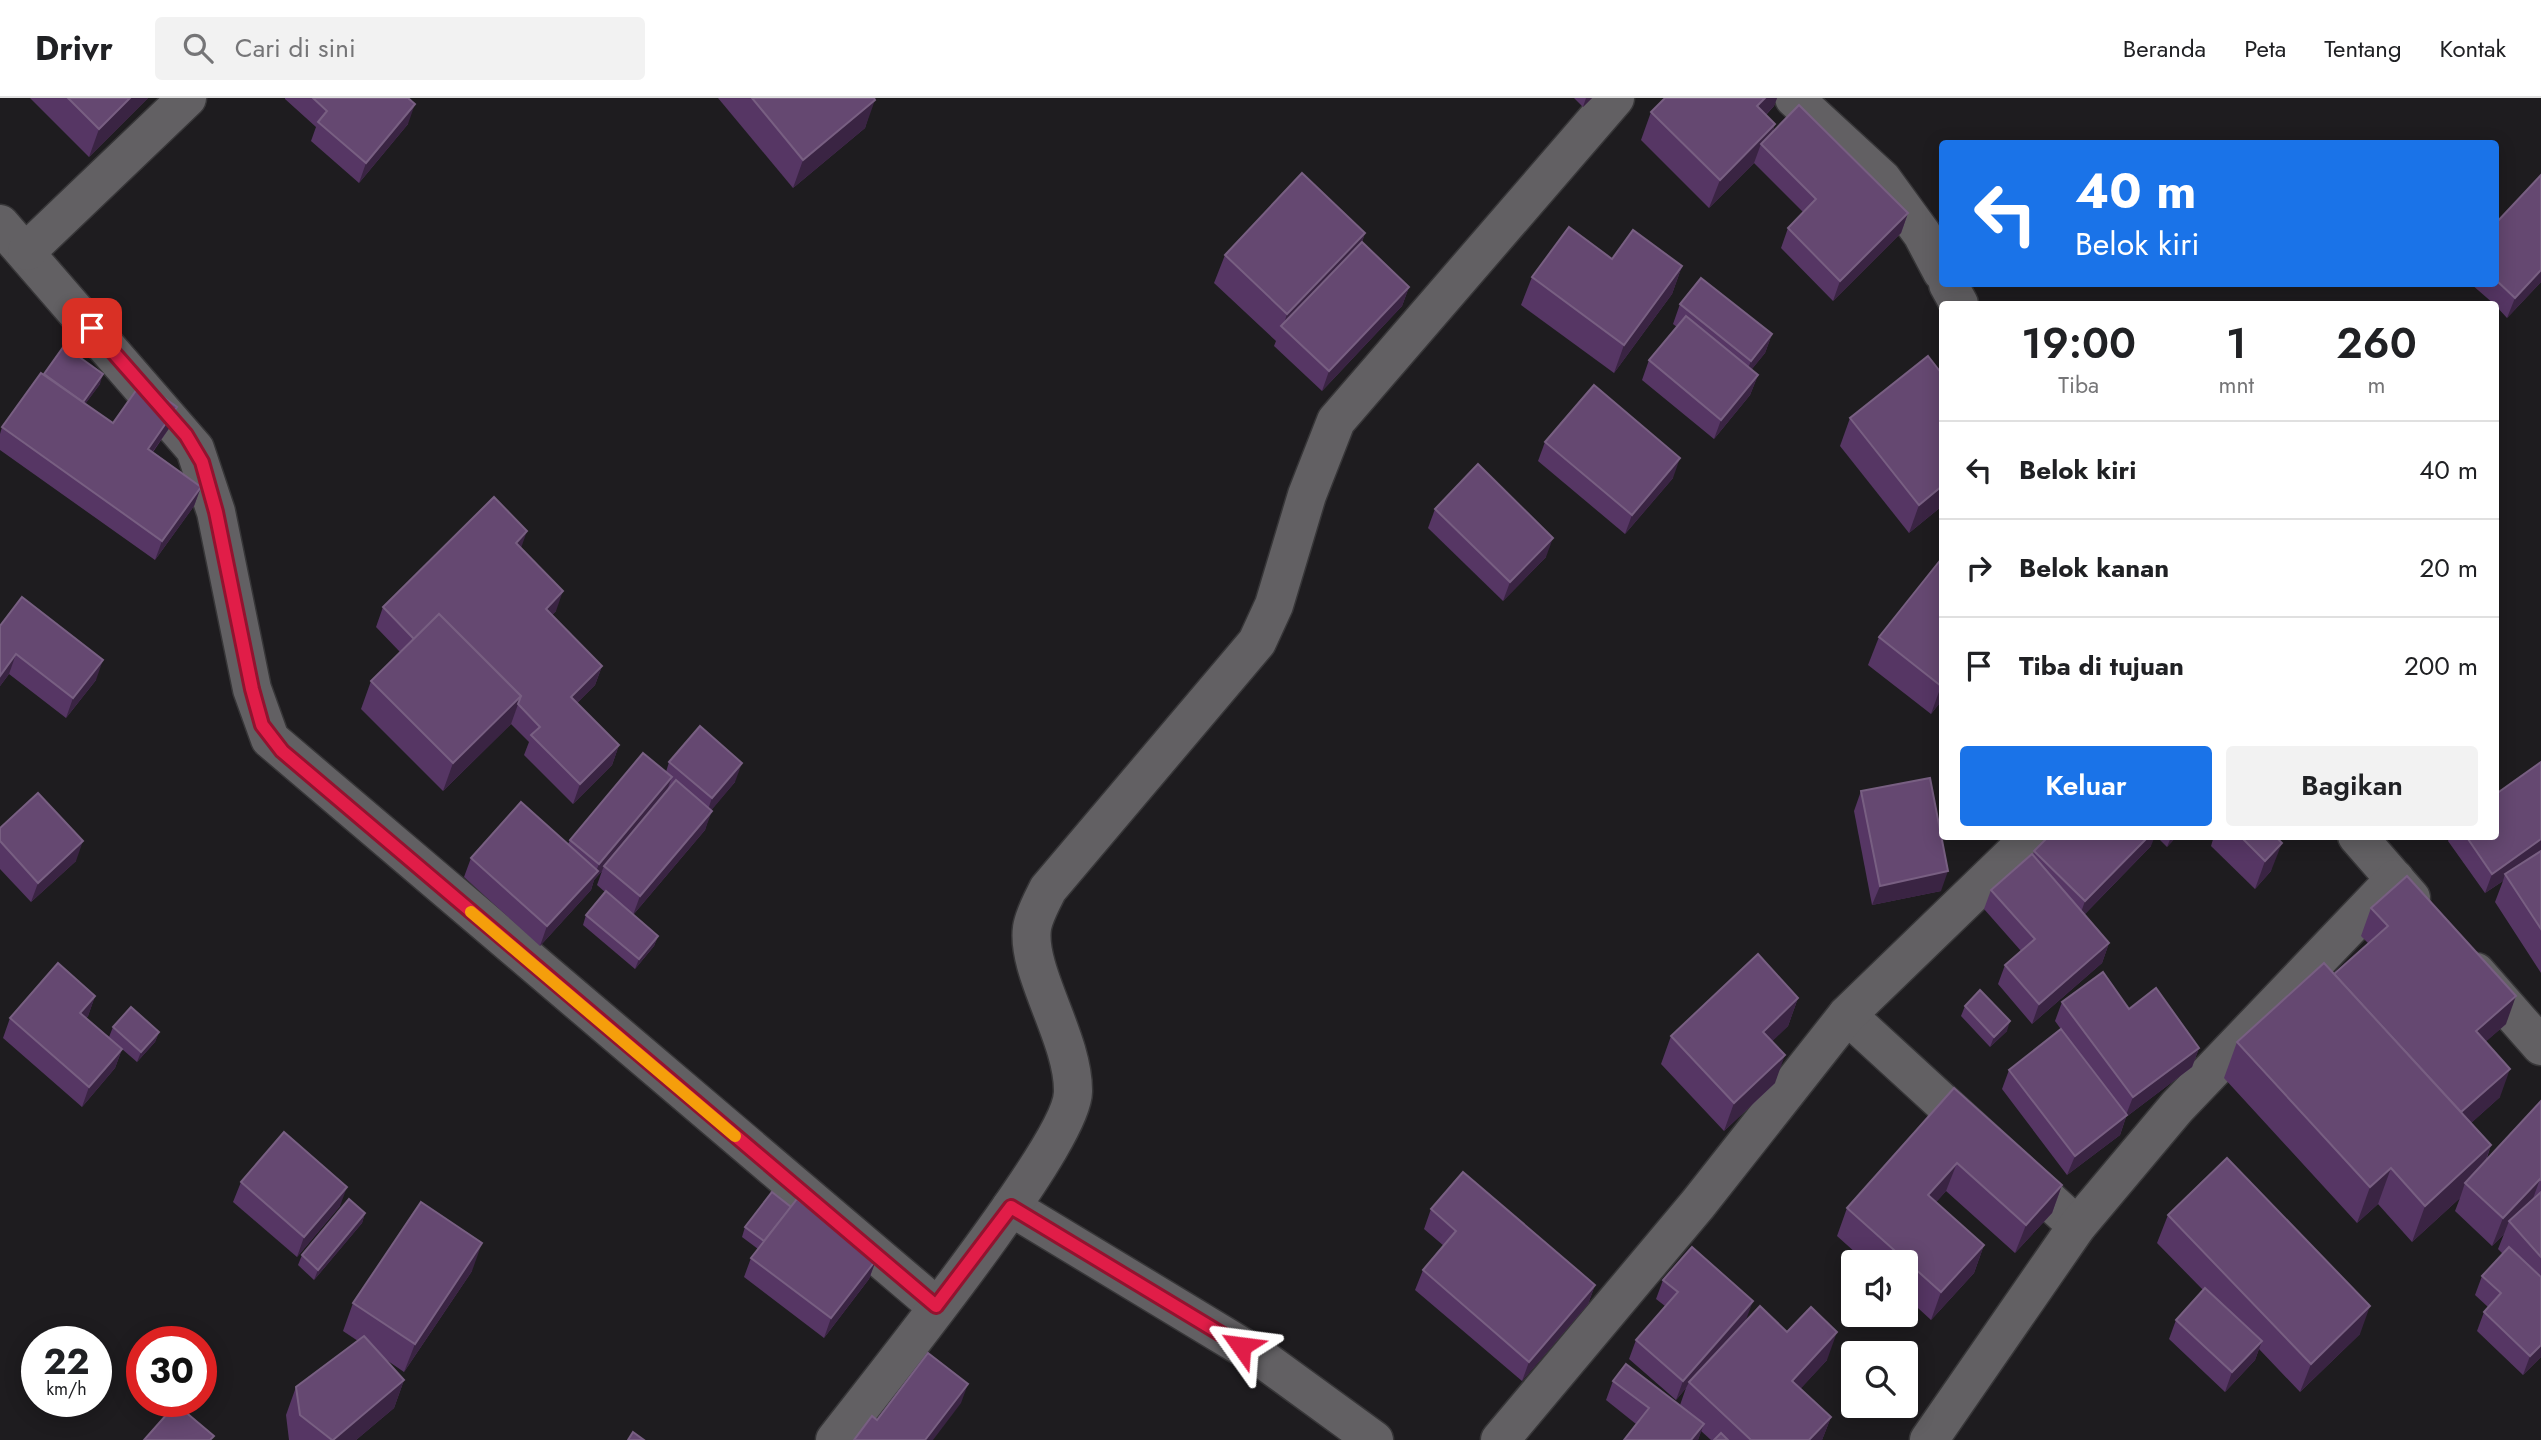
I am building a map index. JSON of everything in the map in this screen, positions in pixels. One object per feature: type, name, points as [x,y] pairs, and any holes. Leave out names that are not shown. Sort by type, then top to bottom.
[{"type":"street","points":[[27,251],[187,98]]},
{"type":"street","points":[[835,1440],[1011,1207],[1058,1135],[1073,1093],[1069,1057],[1033,950],[1033,925],[1048,889],[1257,642],[1274,605],[1307,495],[1336,421],[1615,98]]},
{"type":"street","points":[[1794,98],[1882,179],[1922,233],[1939,266]]},
{"type":"street","points":[[0,224],[27,251],[195,449],[216,512],[252,689],[270,739],[936,1306]]},
{"type":"street","points":[[1500,1440],[1698,1204],[1847,1015],[2028,840]]},
{"type":"street","points":[[2361,840],[2541,1046]]},
{"type":"street","points":[[1929,1440],[2077,1226],[2177,1107],[2395,879]]},
{"type":"street","points":[[1847,1015],[2077,1226]]},
{"type":"street","points":[[1011,1207],[1264,1360],[1374,1440]]},
{"type":"building","points":[[68,98],[130,98],[99,129]]},
{"type":"building","points":[[313,98],[408,98],[415,104],[366,163],[318,122],[327,111]]},
{"type":"building","points":[[752,98],[874,98],[875,100],[803,160]]},
{"type":"building","points":[[1665,98],[1765,98],[1757,106],[1775,124],[1720,180],[1651,112]]},
{"type":"building","points":[[1799,105],[1908,213],[1840,281],[1788,228],[1816,199],[1761,144]]},
{"type":"building","points":[[1302,173],[1365,233],[1287,314],[1225,255]]},
{"type":"building","points":[[2541,175],[2541,270],[2515,298],[2499,283],[2499,220]]},
{"type":"building","points":[[1569,227],[1612,259],[1633,230],[1682,266],[1624,345],[1532,277]]},
{"type":"building","points":[[1362,242],[1409,287],[1329,371],[1281,326]]},
{"type":"building","points":[[1701,278],[1772,334],[1751,361],[1680,304]]},
{"type":"building","points":[[1686,316],[1758,375],[1721,420],[1649,360]]},
{"type":"building","points":[[64,346],[103,374],[83,402],[44,374]]},
{"type":"building","points":[[1928,356],[1939,370],[1939,488],[1919,505],[1850,418]]},
{"type":"building","points":[[41,373],[113,423],[142,382],[177,407],[148,449],[201,487],[162,541],[2,427]]},
{"type":"building","points":[[1594,385],[1680,458],[1632,515],[1545,442]]},
{"type":"building","points":[[1478,464],[1553,538],[1510,582],[1435,509]]},
{"type":"building","points":[[494,497],[527,531],[516,543],[563,591],[546,609],[602,666],[571,697],[619,745],[580,784],[531,735],[540,727],[518,704],[521,696],[439,614],[414,639],[383,607]]},
{"type":"building","points":[[1939,562],[1939,684],[1879,637]]},
{"type":"building","points":[[22,597],[103,660],[73,698],[16,654],[0,676],[0,626]]},
{"type":"building","points":[[439,614],[521,696],[453,763],[371,681]]},
{"type":"building","points":[[700,726],[742,763],[712,798],[669,762]]},
{"type":"building","points":[[643,753],[672,777],[599,864],[570,840]]},
{"type":"building","points":[[2541,762],[2541,839],[2492,874],[2469,840],[2499,840],[2499,792]]},
{"type":"building","points":[[1930,778],[1939,824],[1939,840],[1942,840],[1948,871],[1880,886],[1861,791]]},
{"type":"building","points":[[676,780],[712,811],[640,896],[604,866]]},
{"type":"building","points":[[38,793],[83,841],[38,883],[0,841],[0,828]]},
{"type":"building","points":[[521,802],[598,871],[547,926],[471,858]]},
{"type":"building","points":[[2045,840],[2145,840],[2085,901],[2034,851]]},
{"type":"building","points":[[2244,840],[2279,840],[2282,843],[2265,861]]},
{"type":"building","points":[[2541,851],[2541,929],[2505,874]]},
{"type":"building","points":[[2032,854],[2109,943],[2039,1004],[2005,965],[2035,939],[1991,890]]},
{"type":"building","points":[[2407,876],[2516,996],[2476,1031],[2510,1069],[2461,1112],[2334,974],[2388,926],[2371,908]]},
{"type":"building","points":[[606,891],[658,936],[639,959],[586,915]]},
{"type":"building","points":[[1758,954],[1798,998],[1763,1032],[1785,1055],[1734,1103],[1671,1036]]},
{"type":"building","points":[[58,963],[95,996],[80,1013],[122,1049],[89,1087],[10,1018]]},
{"type":"building","points":[[2324,963],[2491,1145],[2425,1206],[2391,1168],[2370,1187],[2237,1042]]},
{"type":"building","points":[[2103,972],[2129,1009],[2156,988],[2199,1048],[2133,1097],[2062,1002]]},
{"type":"building","points":[[1980,990],[2010,1021],[1994,1037],[1965,1006]]},
{"type":"building","points":[[131,1007],[159,1032],[141,1052],[113,1027]]},
{"type":"building","points":[[2061,1029],[2127,1115],[2075,1156],[2009,1070]]},
{"type":"building","points":[[1954,1088],[2062,1185],[2026,1225],[1957,1163],[1928,1195],[1984,1245],[1941,1292],[1918,1271],[1918,1250],[1894,1250],[1847,1208]]},
{"type":"building","points":[[2541,1101],[2541,1180],[2503,1218],[2465,1183]]},
{"type":"building","points":[[284,1132],[347,1187],[304,1237],[241,1182]]},
{"type":"building","points":[[2227,1158],[2370,1306],[2311,1364],[2168,1215]]},
{"type":"building","points":[[1463,1172],[1595,1285],[1529,1362],[1423,1270],[1456,1231],[1431,1209]]},
{"type":"building","points":[[772,1192],[791,1207],[764,1241],[745,1227]]},
{"type":"building","points":[[2541,1192],[2541,1257],[2509,1221]]},
{"type":"building","points":[[349,1199],[365,1213],[318,1270],[302,1255]]},
{"type":"building","points":[[797,1199],[876,1260],[831,1318],[751,1258]]},
{"type":"building","points":[[421,1202],[482,1243],[415,1344],[353,1303]]},
{"type":"building","points":[[1692,1247],[1753,1301],[1683,1381],[1636,1340],[1678,1292],[1663,1280]]},
{"type":"building","points":[[2509,1247],[2541,1277],[2541,1345],[2530,1356],[2484,1312],[2501,1293],[2482,1276]]},
{"type":"building","points":[[2205,1288],[2262,1341],[2232,1372],[2176,1320]]},
{"type":"building","points":[[1760,1306],[1787,1332],[1811,1307],[1837,1332],[1792,1381],[1831,1417],[1809,1440],[1751,1440],[1689,1382]]},
{"type":"building","points":[[364,1336],[404,1380],[332,1440],[300,1415],[296,1387]]},
{"type":"building","points":[[928,1353],[968,1384],[925,1440],[854,1440],[872,1416],[877,1420]]},
{"type":"building","points":[[1626,1364],[1704,1424],[1691,1440],[1624,1440],[1649,1408],[1613,1381]]},
{"type":"building","points":[[164,1417],[191,1417],[214,1436],[210,1440],[144,1440]]},
{"type":"building","points":[[633,1432],[644,1440],[628,1440]]},
{"type":"building","points":[[1721,1433],[1728,1440],[1714,1440]]},
{"type":"slow traffic","points":[[471,912],[735,1136]]},
{"type":"route","points":[[92,328],[186,435],[202,462],[216,512],[252,689],[262,725],[270,739],[282,751],[936,1306],[1011,1207],[1241,1346]]}]
